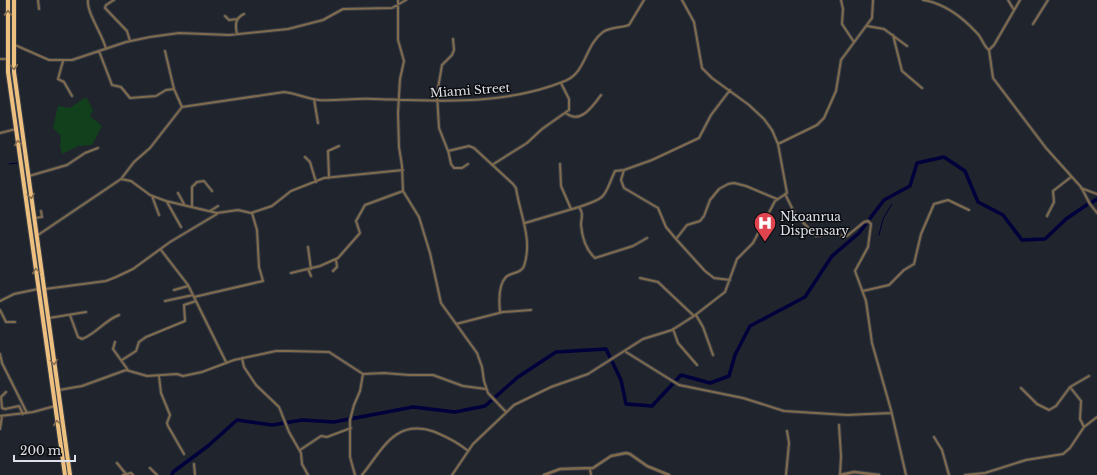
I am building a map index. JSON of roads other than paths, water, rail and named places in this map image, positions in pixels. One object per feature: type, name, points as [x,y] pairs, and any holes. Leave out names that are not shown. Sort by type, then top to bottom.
[{"type":"highway","points":[[8,0],[8,59],[16,129],[38,289],[58,390],[70,475]]},
{"type":"highway","points":[[14,0],[14,72],[47,309],[48,318],[46,326],[65,475]]},
{"type":"highway","points":[[42,310],[47,309]]},
{"type":"street","points":[[38,0],[39,9]]},
{"type":"street","points":[[88,0],[90,10],[104,40],[106,49]]},
{"type":"street","points":[[114,0],[106,5],[105,8],[127,31],[130,41]]},
{"type":"street","points":[[398,0],[398,40],[404,61],[400,79],[398,100],[399,147],[403,191],[419,217],[430,253],[440,301],[477,353],[482,367],[486,389],[491,398],[506,412]]},
{"type":"street","points":[[13,45],[39,56],[63,61],[78,59],[130,41],[179,33],[236,34],[300,27],[322,20],[343,9],[392,8],[406,0]]},
{"type":"street","name":"Miami Street","points":[[314,100],[369,98],[437,101],[511,97],[561,83],[571,79],[578,72],[598,36],[607,30],[630,24],[644,0]]},
{"type":"street","points":[[452,475],[467,450],[506,412],[540,392],[588,374],[643,339],[673,329],[695,316],[725,292],[737,259],[753,243],[777,199],[785,194],[787,187],[778,144],[764,119],[730,90],[712,78],[701,66],[694,22],[682,0]]},
{"type":"street","points":[[841,0],[843,9],[842,24],[854,42]]},
{"type":"street","points":[[778,144],[823,121],[837,88],[841,60],[873,17],[873,0]]},
{"type":"street","points":[[923,0],[940,4],[977,32],[989,50],[993,78],[1042,144],[1081,187],[1090,204],[1097,213]]},
{"type":"street","points":[[1008,0],[1014,10]]},
{"type":"street","points":[[989,50],[994,45],[1020,0]]},
{"type":"street","points":[[1033,24],[1035,18],[1045,7],[1048,0]]},
{"type":"street","points":[[225,16],[229,20],[238,19],[244,14]]},
{"type":"street","points":[[236,34],[238,19]]},
{"type":"street","points":[[867,26],[881,28],[907,46]]},
{"type":"street","points":[[893,35],[902,71],[922,88]]},
{"type":"street","points":[[453,39],[454,48],[452,54],[444,61],[440,70],[437,101],[439,128],[448,150],[451,164],[454,168],[462,168],[468,164]]},
{"type":"street","points":[[99,51],[112,86],[121,87],[130,98],[156,96],[166,90],[174,89]]},
{"type":"street","points":[[165,51],[174,89],[182,107]]},
{"type":"street","points":[[0,59],[8,59]]},
{"type":"street","points":[[63,61],[58,79],[64,82],[72,96]]},
{"type":"street","points":[[492,165],[522,147],[546,126],[569,110],[570,103],[561,83]]},
{"type":"street","points":[[525,223],[579,207],[604,196],[608,191],[615,171],[624,170],[652,160],[697,139],[703,132],[711,115],[730,90]]},
{"type":"street","points":[[37,236],[121,179],[134,162],[150,148],[182,107],[284,92],[297,94],[314,100],[318,122]]},
{"type":"street","points":[[566,113],[572,118],[577,118],[585,113],[601,95]]},
{"type":"street","points":[[0,133],[16,129]]},
{"type":"street","points":[[329,178],[328,151],[339,146]]},
{"type":"street","points":[[448,150],[472,147],[484,155],[492,165],[515,187],[525,223],[528,248],[524,267],[520,271],[509,275],[504,279],[499,297],[500,312]]},
{"type":"street","points":[[28,176],[68,165],[85,153],[98,148]]},
{"type":"street","points":[[305,157],[312,165],[316,182]]},
{"type":"street","points":[[560,164],[561,186],[570,209]]},
{"type":"street","points":[[44,289],[112,279],[130,270],[208,218],[220,213],[238,210],[252,212],[269,208],[291,192],[329,178],[402,170]]},
{"type":"street","points":[[624,170],[621,180],[623,186],[632,194],[658,208],[667,228],[691,258],[712,277],[730,280]]},
{"type":"street","points":[[1047,216],[1054,202],[1053,191],[1071,177]]},
{"type":"street","points":[[121,179],[131,181],[152,196],[167,202],[220,213]]},
{"type":"street","points":[[192,207],[192,186],[194,184],[204,181],[212,191]]},
{"type":"street","points":[[676,239],[687,225],[697,223],[703,218],[710,200],[722,187],[728,184],[734,183],[746,186],[777,199]]},
{"type":"street","points":[[1081,187],[1097,194]]},
{"type":"street","points":[[291,273],[309,269],[336,258],[360,233],[356,221],[365,205],[403,191]]},
{"type":"street","points":[[178,193],[184,205]]},
{"type":"street","points":[[785,194],[795,214],[815,235],[848,236],[864,222],[867,221],[871,223],[869,244],[855,271],[868,308],[872,343],[906,475]]},
{"type":"street","points":[[152,196],[159,215]]},
{"type":"street","points":[[863,291],[889,285],[904,270],[914,264],[921,234],[934,204],[948,200],[969,210]]},
{"type":"street","points":[[167,202],[181,228]]},
{"type":"street","points":[[210,211],[218,206]]},
{"type":"street","points":[[579,207],[583,215],[581,224],[585,244],[594,257],[633,246],[647,238]]},
{"type":"street","points":[[34,218],[42,217],[41,211]]},
{"type":"street","points":[[165,301],[263,281],[259,262],[258,230],[252,212]]},
{"type":"street","points":[[308,247],[309,269],[311,276]]},
{"type":"street","points":[[161,250],[194,296],[226,362]]},
{"type":"street","points":[[333,270],[337,266],[336,258]]},
{"type":"street","points":[[640,278],[658,282],[695,316],[703,327],[713,355]]},
{"type":"street","points":[[174,290],[188,286]]},
{"type":"street","points":[[0,301],[14,294],[38,289]]},
{"type":"street","points":[[122,360],[136,351],[139,342],[146,337],[185,321],[183,306],[196,301]]},
{"type":"street","points":[[0,310],[6,322],[15,322]]},
{"type":"street","points":[[456,324],[500,312],[531,310]]},
{"type":"street","points":[[48,318],[86,312]]},
{"type":"street","points":[[70,315],[78,337],[82,339],[92,335],[110,319],[119,315]]},
{"type":"street","points":[[673,329],[678,343],[697,364]]},
{"type":"street","points":[[115,342],[113,349],[128,370]]},
{"type":"street","points":[[58,390],[82,386],[128,370],[146,376],[176,374],[183,376],[198,373],[226,362],[276,351],[324,351],[333,354],[363,374],[384,372],[409,375],[433,375],[463,386],[486,389]]},
{"type":"street","points":[[625,351],[679,385],[743,398],[784,411],[846,415],[891,413]]},
{"type":"street","points":[[0,354],[2,363],[25,413]]},
{"type":"street","points":[[242,358],[244,367],[256,385],[279,407],[288,432],[300,450],[303,465],[308,475]]},
{"type":"street","points":[[355,475],[350,457],[351,417],[360,391],[363,374]]},
{"type":"street","points":[[159,376],[161,393],[170,415],[167,423],[184,454]]},
{"type":"street","points":[[1021,388],[1037,404],[1048,411],[1052,410],[1056,406],[1070,387],[1089,376]]},
{"type":"street","points":[[1070,387],[1081,401],[1080,419],[1084,427]]},
{"type":"street","points":[[6,392],[1,397],[2,408],[5,410],[19,406],[25,413]]},
{"type":"street","points":[[0,429],[1,416],[25,413],[55,406]]},
{"type":"street","points":[[964,475],[988,472],[1024,461],[1063,454],[1070,448],[1084,427],[1097,417]]},
{"type":"street","points":[[839,425],[841,456],[840,475],[852,472],[879,475]]},
{"type":"street","points":[[300,450],[321,436],[327,437],[351,428]]},
{"type":"street","points":[[362,475],[381,450],[405,430],[423,428],[449,438],[467,450]]},
{"type":"street","points":[[786,475],[789,453],[787,431]]},
{"type":"street","points":[[934,437],[943,452],[949,475]]},
{"type":"street","points":[[544,475],[560,469],[590,469],[611,456],[626,453],[653,469],[669,475]]},
{"type":"street","points":[[117,462],[125,474],[132,473],[133,475]]},
{"type":"street","points":[[194,464],[195,475]]},
{"type":"street","points":[[150,468],[156,475]]},
{"type":"street","points":[[590,469],[592,475]]},
{"type":"waterway","points":[[172,475],[173,472],[208,446],[237,420],[272,425],[302,420],[334,422],[413,407],[455,412],[485,406],[518,377],[556,352],[606,349],[621,380],[626,404],[652,406],[681,375],[710,383],[729,376],[735,355],[750,326],[805,297],[832,256],[859,233],[884,200],[910,186],[917,163],[944,157],[965,171],[978,202],[1003,215],[1022,240],[1045,239],[1066,219],[1088,204]]},
{"type":"waterway","points":[[9,164],[18,163]]},
{"type":"waterway","points":[[1091,203],[1097,199]]},
{"type":"waterway","points":[[879,235],[883,219],[892,204]]},
{"type":"place","name":"Nkoanrua Dispensary","points":[[765,242]]}]
